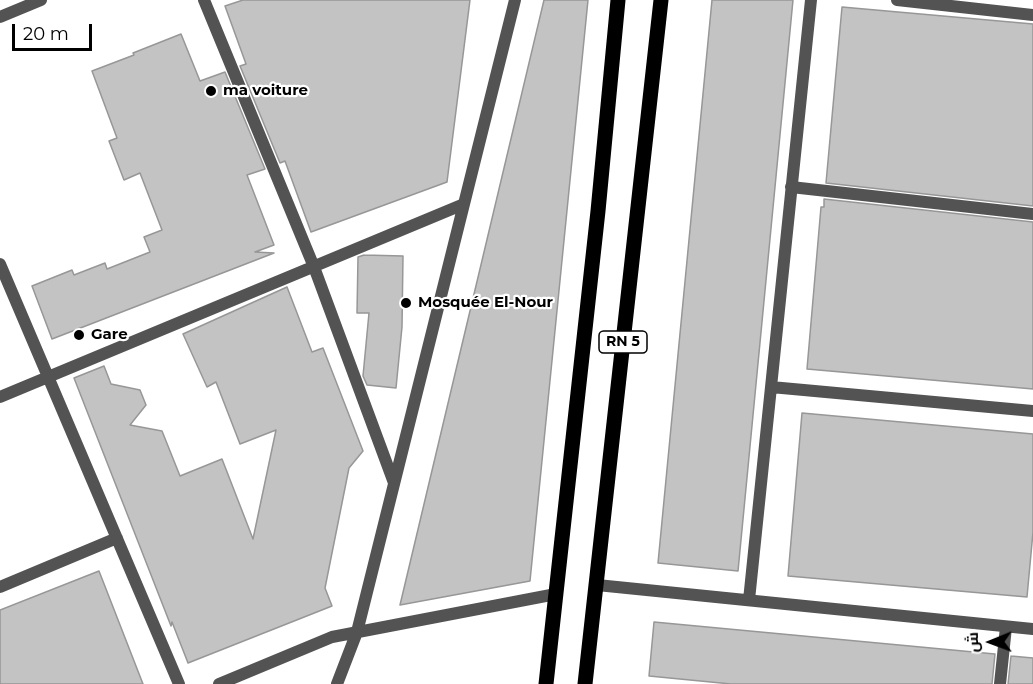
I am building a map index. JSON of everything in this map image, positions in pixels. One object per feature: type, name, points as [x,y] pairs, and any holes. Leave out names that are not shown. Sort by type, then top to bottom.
[{"type":"main road","name":"RN 5","points":[[546,684],[598,210],[618,0]]},
{"type":"main road","name":"RN 5","points":[[585,684],[661,0]]},
{"type":"street","points":[[0,17],[41,0]]},
{"type":"street","points":[[204,0],[314,267],[394,483]]},
{"type":"street","points":[[749,600],[811,0]]},
{"type":"street","points":[[897,0],[1033,15]]},
{"type":"street","points":[[337,684],[357,633],[514,2]]},
{"type":"street","points":[[792,187],[1033,214]]},
{"type":"street","points":[[0,397],[464,204]]},
{"type":"street","points":[[0,264],[179,684]]},
{"type":"street","points":[[771,387],[1033,411]]},
{"type":"street","points":[[0,587],[117,538]]},
{"type":"street","points":[[597,585],[1033,629]]},
{"type":"street","points":[[219,684],[332,637],[556,594]]},
{"type":"street","points":[[1000,684],[1006,627]]},
{"type":"building","points":[[243,0],[470,0],[447,182],[311,232],[285,161],[280,163],[240,66],[246,64],[225,6]]},
{"type":"building","points":[[544,0],[588,0],[530,581],[400,605]]},
{"type":"building","points":[[712,0],[793,0],[738,571],[658,563]]},
{"type":"building","points":[[842,7],[1033,24],[1033,206],[826,183]]},
{"type":"building","points":[[181,34],[200,81],[225,72],[265,169],[247,175],[274,245],[255,252],[274,253],[52,339],[32,286],[72,270],[74,275],[105,263],[107,269],[150,252],[144,237],[162,230],[140,173],[124,180],[109,141],[117,138],[92,71]]},
{"type":"building","points":[[824,199],[1033,222],[1033,389],[807,369],[821,207],[824,207]]},
{"type":"building","points":[[364,255],[403,256],[402,327],[396,388],[367,385],[363,376],[369,313],[357,313],[358,257]]},
{"type":"building","points":[[287,287],[312,352],[323,348],[363,451],[349,468],[325,588],[332,606],[188,663],[172,622],[171,626],[74,378],[104,366],[111,384],[140,390],[146,405],[130,425],[162,431],[180,476],[222,459],[253,539],[276,430],[240,444],[216,382],[207,387],[183,334]]},
{"type":"building","points":[[802,413],[1033,434],[1033,532],[1027,597],[788,576]]},
{"type":"building","points":[[99,571],[143,684],[0,684],[0,610]]},
{"type":"building","points":[[654,622],[995,654],[992,684],[731,684],[649,676]]},
{"type":"building","points":[[1011,656],[1033,658],[1033,684],[1008,684]]},
{"type":"place","name":"ma voiture","points":[[211,91]]},
{"type":"place","name":"Mosquée El-Nour","points":[[406,303]]},
{"type":"place","name":"Gare","points":[[79,335]]}]
